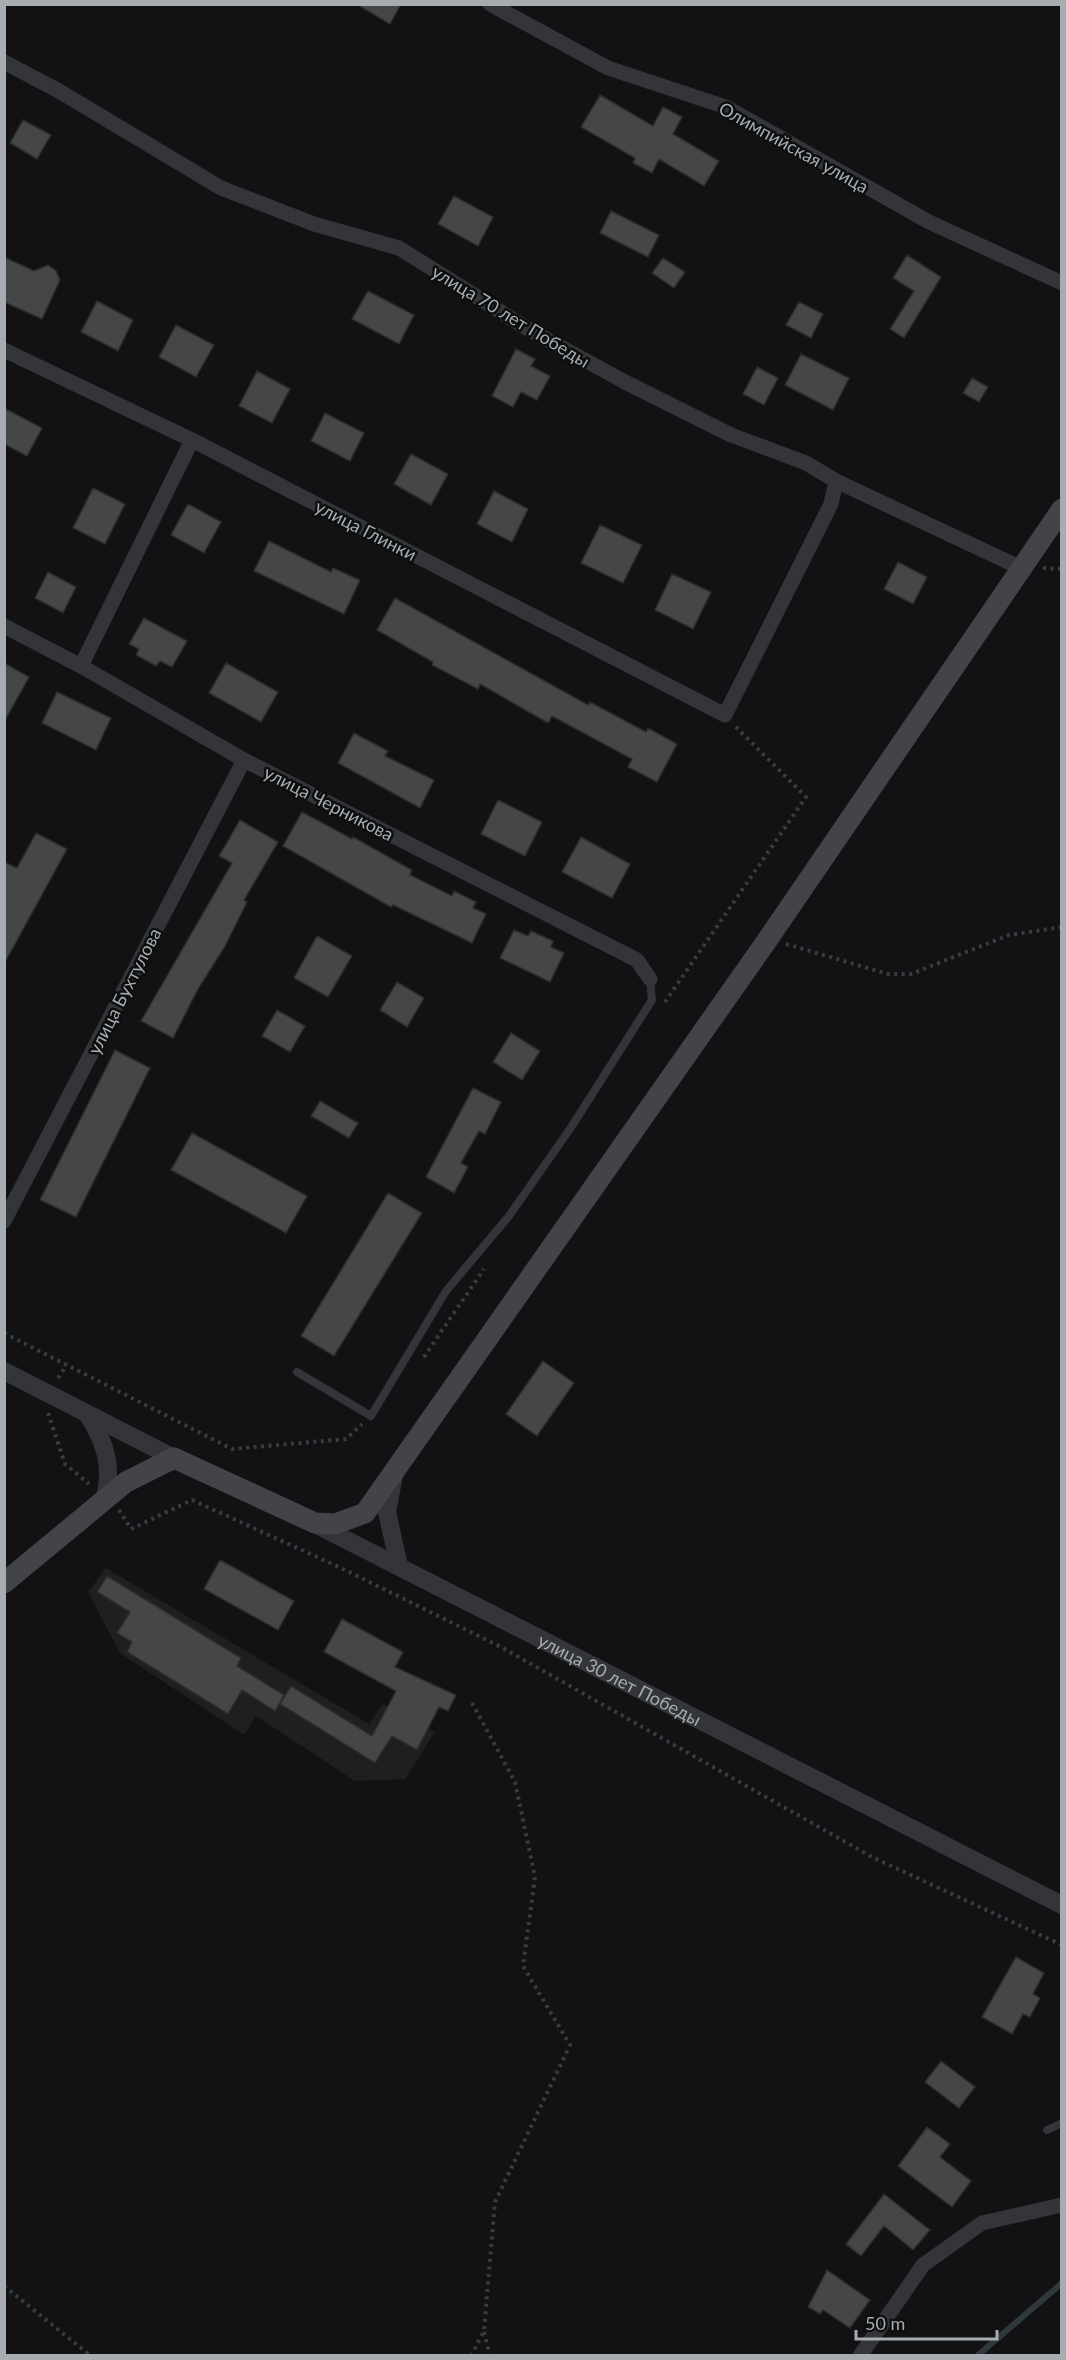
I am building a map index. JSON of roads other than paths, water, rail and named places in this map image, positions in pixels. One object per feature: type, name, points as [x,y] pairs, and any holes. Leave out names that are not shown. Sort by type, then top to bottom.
[{"type":"main road","points":[[315,1524],[335,1524],[365,1513],[394,1474],[768,939],[1062,509]]},
{"type":"main road","points":[[4,1583],[105,1498],[148,1469],[174,1458]]},
{"type":"main road","name":"улица 30 лет Победы","points":[[174,1458],[315,1524]]},
{"type":"street","name":"Олимпийская улица","points":[[490,4],[608,68],[726,107],[929,222],[1062,283]]},
{"type":"street","name":"улица 70 лет Победы","points":[[4,62],[59,91],[221,188],[314,224],[399,248],[528,329],[625,382],[731,435],[806,463],[836,481],[1021,568]]},
{"type":"street","name":"улица Глинки","points":[[4,350],[192,440],[725,716],[831,504],[836,481]]},
{"type":"street","points":[[81,666],[192,440]]},
{"type":"street","name":"улица Черникова","points":[[4,626],[81,666],[244,760],[637,960],[650,980]]},
{"type":"street","name":"улица Бухтулова","points":[[4,1221],[244,760]]},
{"type":"street","points":[[4,1371],[174,1458]]},
{"type":"street","points":[[87,1413],[98,1431],[107,1455],[108,1484],[105,1498]]},
{"type":"street","points":[[394,1474],[387,1512],[399,1566]]},
{"type":"street","name":"улица 30 лет Победы","points":[[315,1524],[1062,1905]]},
{"type":"street","points":[[860,2355],[923,2265],[982,2223],[1062,2205]]},
{"type":"lane","points":[[297,1372],[371,1416],[451,1285],[509,1216],[572,1126],[652,1000],[650,980]]},
{"type":"lane","points":[[1047,2130],[1062,2123]]},
{"type":"waterway","points":[[977,2356],[1062,2283]]}]
